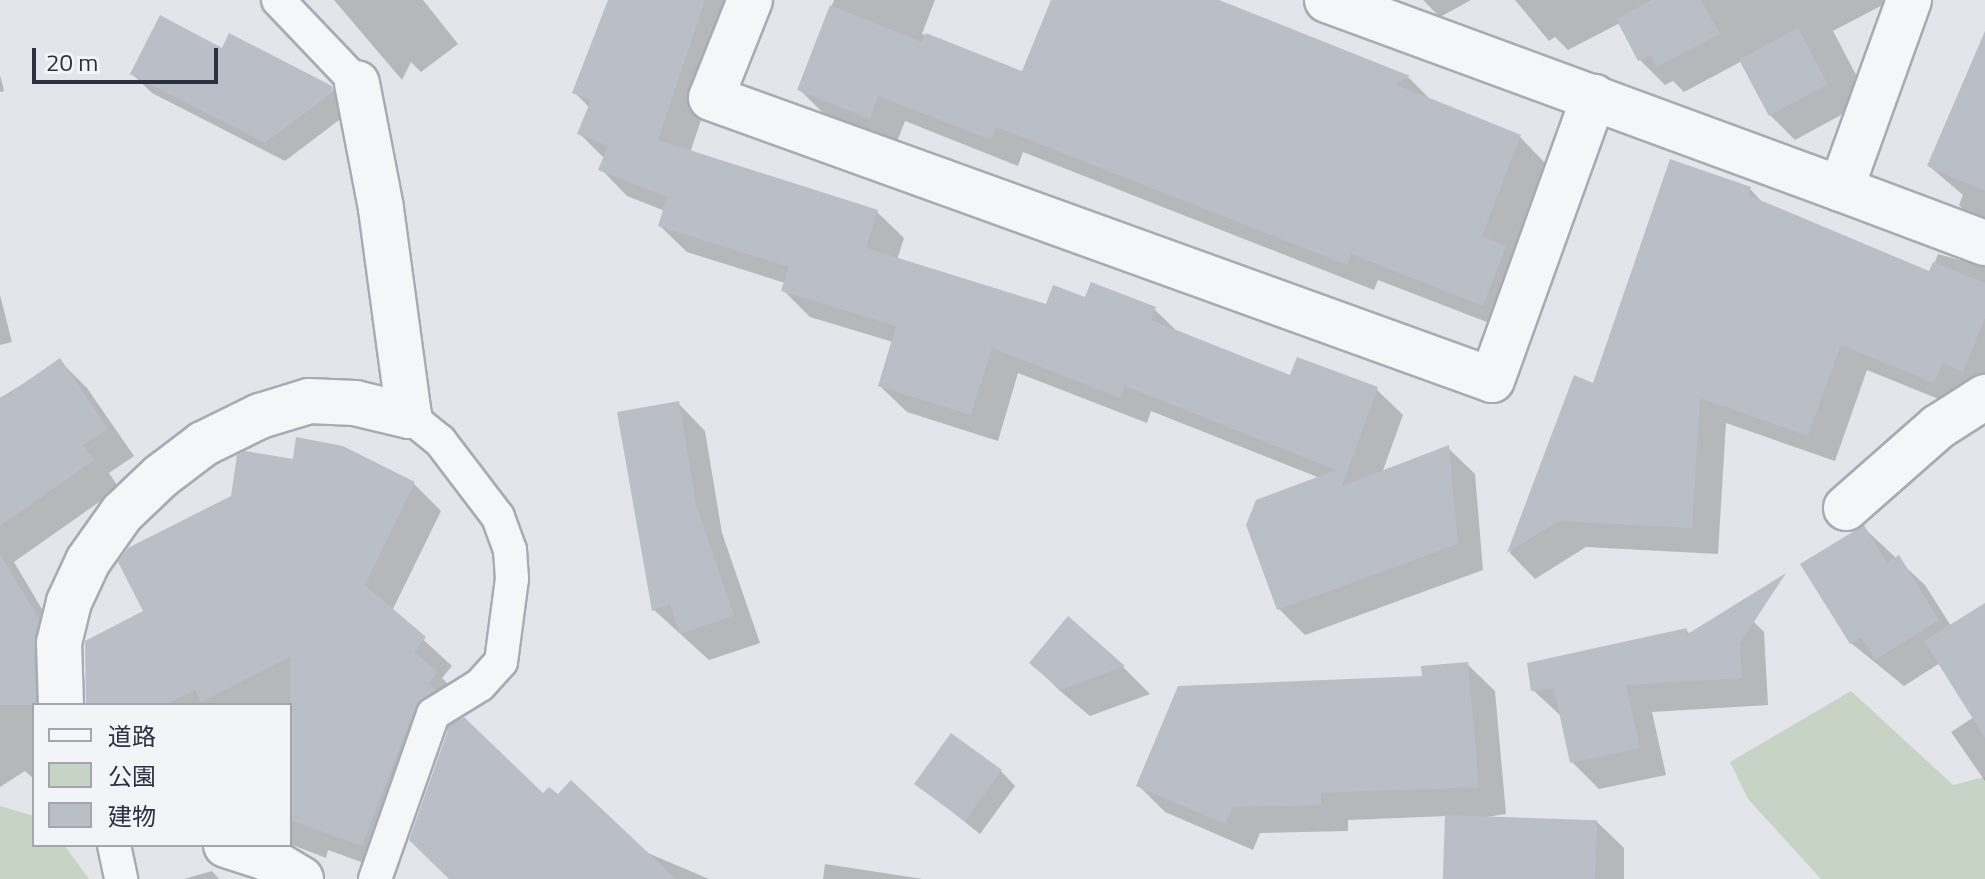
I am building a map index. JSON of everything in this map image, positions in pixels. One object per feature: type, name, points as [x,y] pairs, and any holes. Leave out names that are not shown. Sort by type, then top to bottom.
[{"type":"street","points":[[750,0],[711,98],[1492,380],[1594,97]]},
{"type":"street","points":[[1327,0],[1985,243]]},
{"type":"street","points":[[1841,189],[1909,0]]},
{"type":"street","points":[[61,703],[59,643],[69,602],[88,561],[122,513],[161,476],[203,444],[260,416],[309,401],[355,403],[409,416],[381,208],[357,83]]},
{"type":"street","points":[[1846,508],[1938,427],[1985,397]]},
{"type":"street","points":[[232,847],[264,857],[301,879]]},
{"type":"lane","points":[[278,0],[357,83]]},
{"type":"lane","points":[[375,879],[433,714],[480,685],[501,662],[512,579],[510,550],[498,517],[440,441],[409,416]]},
{"type":"lane","points":[[114,847],[121,879]]},
{"type":"green space","points":[[1851,691],[1953,785],[1985,777],[1985,879],[1821,879],[1748,799],[1730,762]]},
{"type":"green space","points":[[0,806],[32,815],[32,847],[65,847],[89,879],[0,879]]},
{"type":"building","points":[[608,0],[705,0],[658,140],[878,210],[866,248],[1046,304],[1053,285],[1085,297],[1091,282],[1156,307],[1151,320],[1290,375],[1297,357],[1378,387],[1342,486],[1449,445],[1458,544],[1277,610],[1246,525],[1256,500],[1336,470],[1125,386],[1120,398],[992,348],[971,415],[878,386],[896,326],[781,291],[789,267],[658,226],[667,197],[598,170],[608,146],[577,134],[591,100],[572,93]]},
{"type":"building","points":[[1051,0],[1219,0],[1410,76],[1395,84],[1521,135],[1482,236],[1506,246],[1483,306],[1351,254],[1347,265],[996,127],[991,140],[878,96],[870,119],[797,90],[830,5],[922,42],[926,33],[1022,71]]},
{"type":"building","points":[[1652,0],[1701,0],[1720,34],[1657,67],[1650,55],[1638,61],[1616,19]]},
{"type":"building","points":[[160,15],[222,48],[229,33],[332,86],[333,92],[265,143],[130,74]]},
{"type":"building","points":[[1798,28],[1828,85],[1769,116],[1739,59]]},
{"type":"building","points":[[1985,31],[1985,191],[1927,166]]},
{"type":"building","points":[[1670,159],[1751,187],[1748,195],[1929,271],[1933,262],[1985,283],[1985,318],[1963,372],[1942,363],[1934,383],[1841,345],[1808,436],[1700,398],[1692,528],[1559,521],[1507,553],[1574,375],[1593,383]]},
{"type":"building","points":[[60,358],[108,429],[83,445],[94,460],[0,526],[0,400]]},
{"type":"building","points":[[679,401],[696,504],[734,616],[680,634],[670,604],[652,611],[617,412]]},
{"type":"building","points":[[296,437],[343,446],[415,482],[365,585],[426,637],[414,652],[438,672],[429,683],[436,690],[415,708],[362,846],[292,821],[290,657],[201,702],[195,690],[169,703],[86,703],[85,641],[143,611],[118,562],[128,548],[231,496],[237,455],[245,451],[293,459]]},
{"type":"building","points":[[1864,525],[1887,563],[1899,555],[1939,620],[1875,660],[1861,637],[1850,644],[1800,564]]},
{"type":"building","points":[[0,554],[39,619],[34,643],[36,703],[0,705]]},
{"type":"building","points":[[1786,573],[1740,643],[1742,678],[1626,685],[1640,748],[1570,763],[1554,689],[1531,691],[1527,663],[1687,628],[1686,635]]},
{"type":"building","points":[[1985,603],[1985,738],[1924,641]]},
{"type":"building","points":[[1068,616],[1125,666],[1061,690],[1029,663]]},
{"type":"building","points":[[1468,662],[1479,787],[1321,793],[1321,805],[1233,807],[1225,824],[1136,786],[1178,686],[1422,676],[1421,666]]},
{"type":"building","points":[[464,717],[543,793],[549,787],[558,794],[571,780],[676,879],[449,879],[409,840],[449,727]]},
{"type":"building","points":[[951,733],[1002,770],[965,821],[914,784]]},
{"type":"building","points":[[1445,815],[1597,820],[1595,879],[1443,879]]}]
